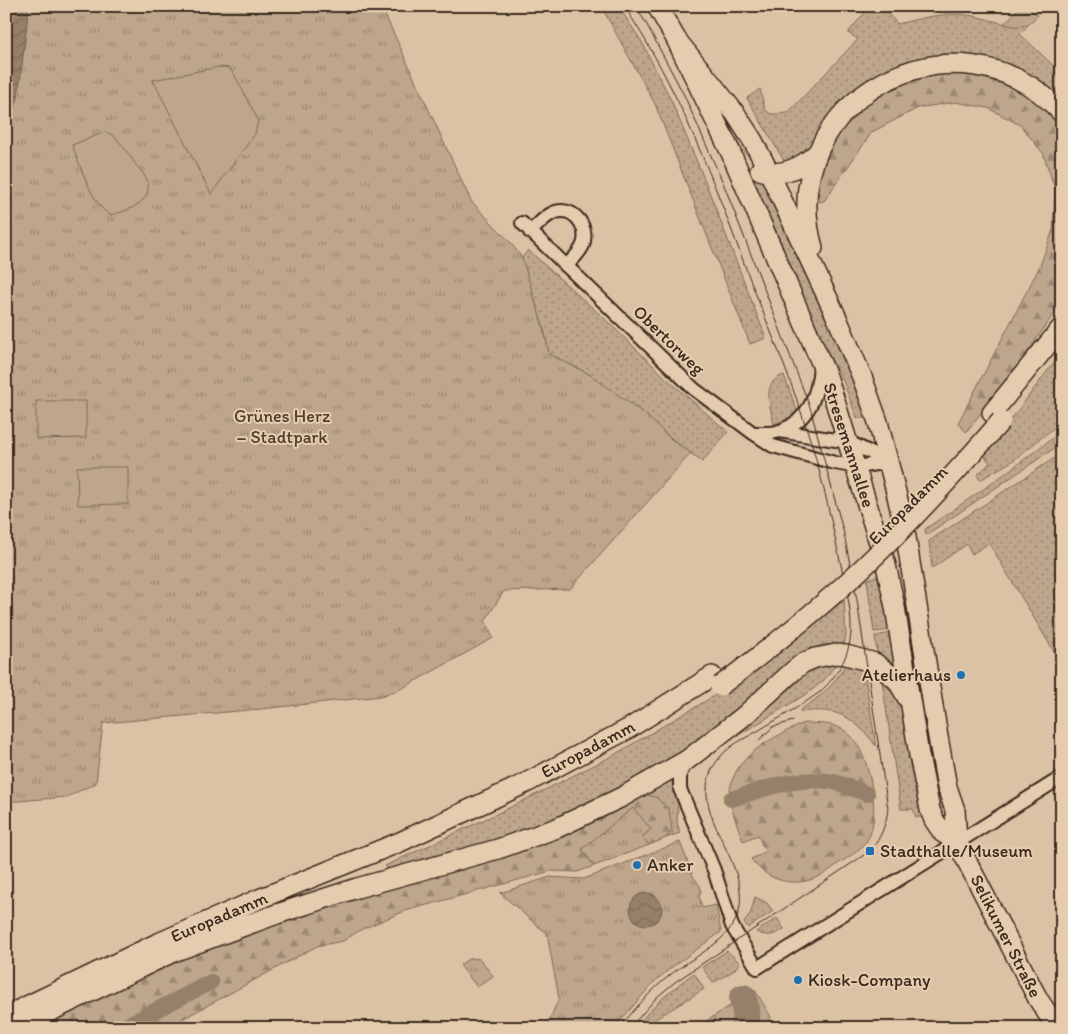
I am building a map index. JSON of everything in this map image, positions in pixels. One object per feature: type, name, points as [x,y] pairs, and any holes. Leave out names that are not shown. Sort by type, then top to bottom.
[{"type":"main road","name":"Stresemannallee","points":[[658,6],[731,153],[821,360],[857,467],[886,565],[930,810],[943,833],[957,842]]},
{"type":"main road","name":"Stresemannallee","points":[[676,39],[735,113],[770,172],[837,318],[862,377],[878,422],[909,552],[938,737],[947,787],[955,810],[957,842]]},
{"type":"main road","points":[[731,153],[753,167],[770,172],[785,172],[795,169],[806,163],[817,153],[838,120],[866,92],[900,73],[938,64],[983,67],[1006,73],[1028,84],[1062,113]]},
{"type":"main road","points":[[817,153],[809,184],[807,216],[812,246],[837,318]]},
{"type":"main road","points":[[1030,367],[1062,314]]},
{"type":"main road","name":"Europadamm","points":[[16,1028],[162,956],[258,913],[402,854],[526,796],[634,737],[809,616],[874,557],[960,468],[1030,367],[1062,327]]},
{"type":"main road","name":"Europadamm","points":[[997,417],[1062,342]]},
{"type":"main road","points":[[162,956],[276,914],[348,891],[498,849],[557,828],[622,797],[687,760],[738,721],[803,663],[825,655],[846,655],[875,663],[897,680],[911,704]]},
{"type":"main road","name":"Europadamm","points":[[6,1016],[156,944],[259,899],[400,842],[524,784],[716,681]]},
{"type":"main road","name":"Selikumer Straße","points":[[957,842],[1038,999],[1057,1028]]},
{"type":"street","name":"Obertorweg","points":[[566,266],[581,250],[584,242],[583,227],[574,214],[564,211],[553,212],[526,228],[694,389],[753,433],[773,446],[857,467],[889,462]]},
{"type":"street","points":[[779,432],[797,421],[810,407],[815,397],[821,360]]},
{"type":"street","points":[[753,433],[779,432],[849,442],[889,462]]},
{"type":"street","points":[[687,760],[680,774],[680,788],[714,870],[732,926],[757,968],[1062,777]]},
{"type":"green space","name":"Grünes Herz – Stadtpark","points":[[6,6],[381,6],[471,201],[510,242],[522,258],[544,330],[549,354],[589,374],[645,414],[671,439],[691,453],[570,589],[504,591],[485,621],[493,638],[399,690],[381,696],[103,723],[96,783],[67,797],[6,802]]},
{"type":"green space","points":[[601,6],[618,6],[642,42],[671,100],[705,181],[766,338],[750,344],[655,104]]},
{"type":"green space","points":[[863,6],[891,6],[886,12],[898,24],[933,16],[959,14],[1013,25],[1029,24],[1020,34],[1062,74],[1062,102],[1034,80],[1004,65],[968,58],[933,58],[898,65],[863,84],[833,113],[813,146],[786,164],[747,98],[760,89],[765,110],[771,114],[788,113],[858,39],[848,33],[866,11]]},
{"type":"green space","points":[[1021,6],[1027,6],[1038,15],[1023,26],[1004,24]]},
{"type":"green space","points":[[219,67],[229,68],[235,76],[258,120],[255,134],[211,194],[153,80]]},
{"type":"green space","points":[[934,72],[965,72],[1002,79],[1052,110],[1062,124],[1062,302],[1022,360],[966,432],[958,423],[1040,266],[1053,230],[1055,189],[1043,153],[1020,125],[988,108],[955,102],[918,108],[872,132],[824,201],[815,202],[827,150],[844,122],[868,100],[903,81]]},
{"type":"green space","points":[[720,111],[724,111],[745,140],[752,159],[736,143]]},
{"type":"green space","points":[[105,132],[109,133],[120,143],[145,176],[148,186],[144,199],[138,204],[110,215],[92,193],[72,145]]},
{"type":"green space","points":[[749,173],[766,179],[823,304],[869,418],[857,418],[842,378],[825,349]]},
{"type":"green space","points":[[528,250],[606,320],[667,379],[728,432],[702,462],[589,374],[549,354],[544,330],[522,258]]},
{"type":"green space","points":[[1062,352],[1062,421],[1014,460],[980,480],[977,475],[990,463],[984,455]]},
{"type":"green space","points":[[784,375],[797,411],[790,418],[774,424],[769,402],[770,389],[772,383],[777,378]]},
{"type":"green space","points":[[36,401],[86,401],[86,438],[36,439]]},
{"type":"green space","points":[[1062,431],[1062,443],[926,535],[925,529],[991,484]]},
{"type":"green space","points":[[1062,453],[1062,665],[989,543],[972,554],[967,544],[932,568],[929,541]]},
{"type":"green space","points":[[77,467],[128,467],[128,504],[78,505]]},
{"type":"green space","points":[[880,574],[891,630],[874,632],[867,580]]},
{"type":"green space","points":[[844,600],[846,634],[844,646],[825,644],[803,652],[739,708],[697,741],[646,775],[585,808],[496,843],[388,869],[385,866],[511,807],[612,756],[721,692],[786,646]]},
{"type":"green space","points":[[891,633],[896,666],[877,652],[875,636]]},
{"type":"green space","points":[[916,643],[944,807],[938,810],[908,644]]},
{"type":"green space","points":[[836,664],[824,680],[808,693],[737,736],[802,678],[801,675],[821,665]]},
{"type":"green space","points":[[845,665],[864,670],[876,746],[860,728],[844,716],[825,711],[801,712],[800,710],[826,690]]},
{"type":"green space","points":[[882,681],[895,695],[904,715],[924,817],[916,817],[913,809],[901,809]]},
{"type":"green space","points":[[804,723],[827,724],[838,727],[848,733],[855,741],[862,753],[871,782],[874,813],[869,837],[864,845],[821,876],[799,882],[790,882],[765,873],[751,859],[765,852],[758,835],[743,841],[729,794],[735,774],[750,755],[770,740]]},
{"type":"green space","points":[[673,779],[678,802],[677,822],[680,833],[666,838],[672,830],[646,794]]},
{"type":"green space","points":[[646,794],[657,798],[669,810],[672,830],[666,838],[649,845],[642,837],[651,829],[582,849],[594,866],[577,872],[551,871],[405,911],[362,929],[343,941],[317,946],[166,1028],[132,1028],[214,986],[209,977],[110,1028],[33,1028],[196,951],[279,919],[561,836],[612,813]]},
{"type":"green space","points":[[633,808],[651,829],[642,837],[649,845],[594,866],[582,849]]},
{"type":"green space","points":[[680,842],[693,876],[700,886],[699,896],[702,908],[716,905],[721,932],[654,982],[614,1028],[546,1028],[559,998],[547,934],[500,893],[550,877],[584,879]]},
{"type":"green space","points":[[755,897],[767,903],[773,911],[748,928],[744,923],[751,912]]},
{"type":"green space","points":[[777,918],[784,929],[770,935],[756,932]]},
{"type":"green space","points":[[727,951],[740,963],[733,971],[713,983],[702,967]]},
{"type":"green space","points":[[470,958],[480,959],[493,976],[477,987],[460,965]]},
{"type":"green space","points":[[694,973],[704,989],[641,1028],[635,1028],[663,998]]},
{"type":"green space","points":[[755,990],[771,1017],[766,1028],[695,1028]]},
{"type":"water","points":[[6,6],[29,6],[18,98],[13,108],[9,110],[6,110]]},
{"type":"water","points":[[646,893],[652,894],[657,898],[661,903],[661,915],[657,920],[652,924],[646,925],[640,924],[635,920],[631,915],[630,909],[631,903],[635,898],[640,894]]},
{"type":"waterway","points":[[731,799],[769,787],[808,780],[834,782],[867,794]]},
{"type":"waterway","points":[[121,1028],[211,982]]},
{"type":"waterway","points":[[743,998],[746,1013],[744,1028]]},
{"type":"tram line","points":[[619,1028],[643,1000],[662,982],[716,943],[732,927],[737,917],[740,896],[737,876],[711,815],[707,795],[709,776],[721,756],[729,749],[805,703],[826,686],[837,673],[845,658],[851,633],[846,588],[825,495],[796,397],[694,136],[662,70],[624,6]]},
{"type":"tram line","points":[[630,1028],[657,997],[675,982],[870,851],[882,831],[888,809],[857,600],[844,534],[810,407],[724,185],[684,95],[635,6]]},
{"type":"tram line","points":[[772,727],[793,721]]},
{"type":"tram line","points":[[758,741],[773,727]]},
{"type":"place","name":"Atelierhaus","points":[[961,675]]},
{"type":"place","name":"Stadthalle/Museum","points":[[870,851]]},
{"type":"place","name":"Anker","points":[[637,865]]},
{"type":"place","name":"Kiosk-Company","points":[[798,980]]}]
